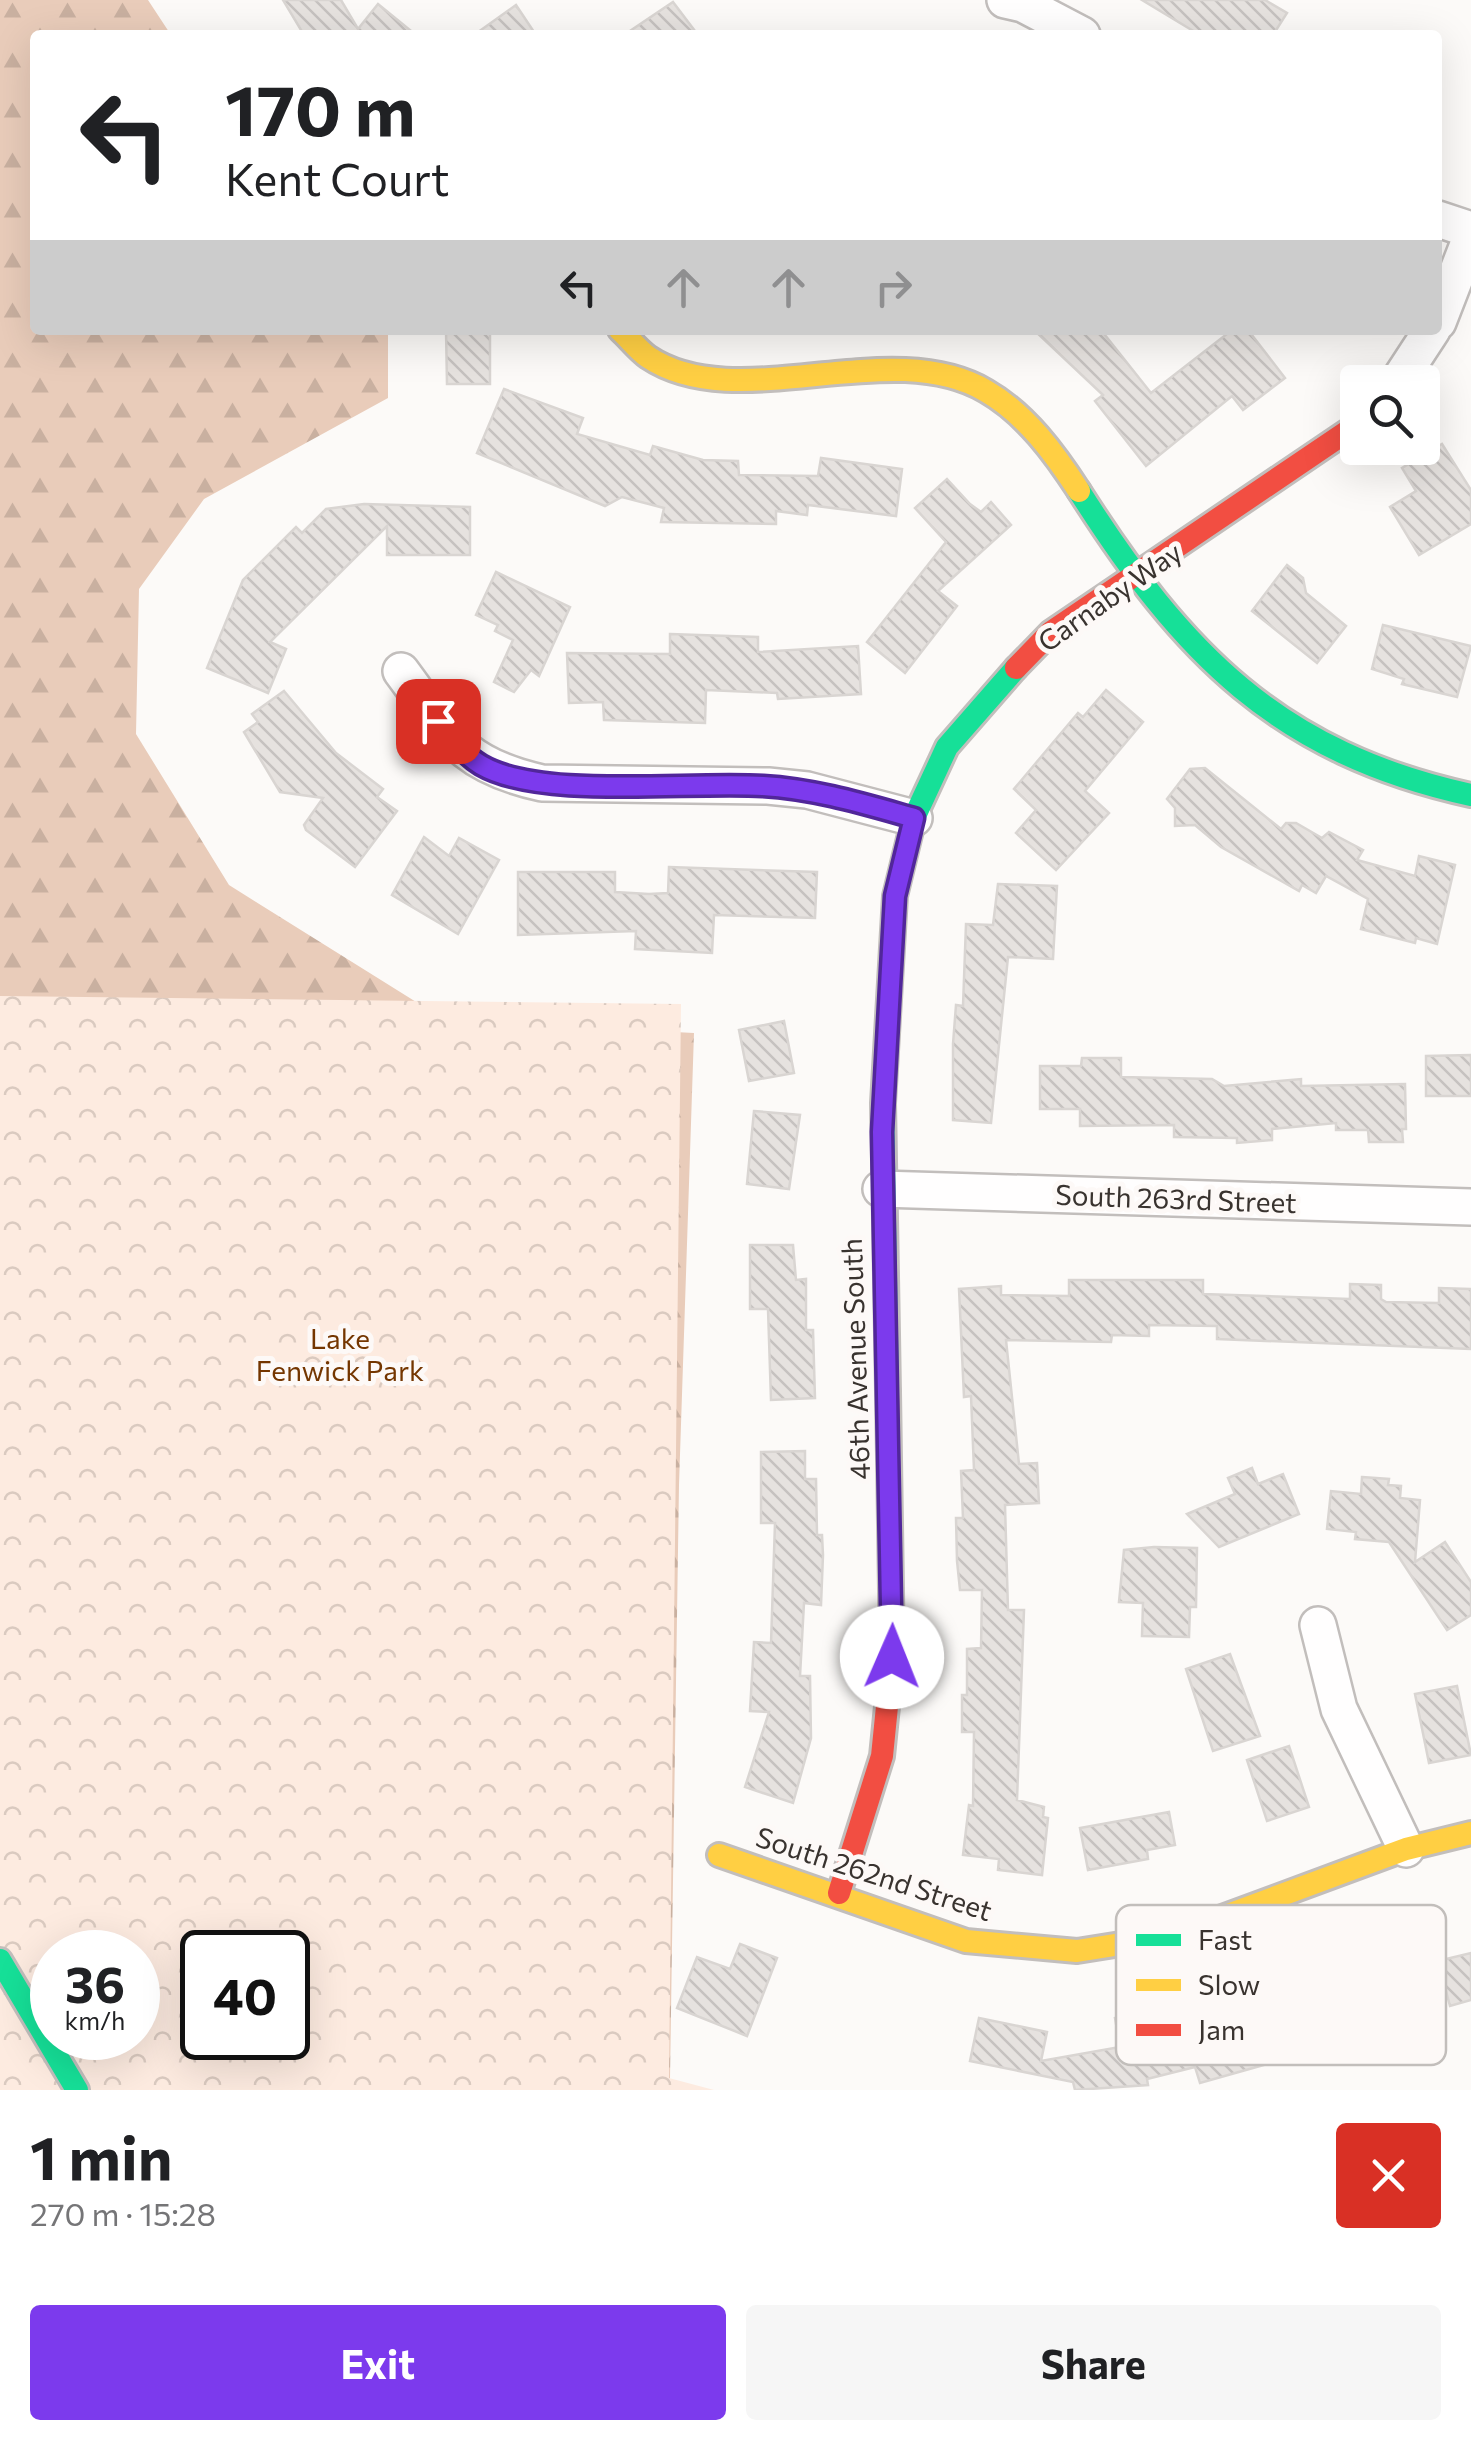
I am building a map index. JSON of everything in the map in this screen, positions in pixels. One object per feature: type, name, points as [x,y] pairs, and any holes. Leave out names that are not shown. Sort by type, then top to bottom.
[{"type":"street","points":[[1005,0],[1023,4],[1072,30]]},
{"type":"street","points":[[1442,222],[1471,234],[1442,311]]},
{"type":"street","points":[[626,335],[656,361],[696,374],[752,376],[892,370],[956,377],[1013,410],[1078,488],[1132,574],[1218,668],[1298,728],[1360,764],[1400,780],[1471,795]]},
{"type":"street","points":[[1409,365],[1429,335]]},
{"type":"street","name":"Carnaby Way","points":[[914,818],[947,747],[982,703],[1051,632],[1340,437]]},
{"type":"street","points":[[400,670],[457,746],[481,765],[508,776],[542,783],[807,790],[914,818]]},
{"type":"street","name":"46th Avenue South","points":[[839,1893],[882,1756],[892,1657],[881,1189],[895,896],[914,818]]},
{"type":"street","name":"South 263rd Street","points":[[881,1189],[1471,1207]]},
{"type":"street","points":[[1318,1625],[1340,1709],[1406,1849]]},
{"type":"street","name":"South 262nd Street","points":[[1255,1905],[1406,1849],[1471,1833]]},
{"type":"street","name":"South 262nd Street","points":[[719,1855],[839,1893],[966,1940],[1077,1951],[1116,1945]]},
{"type":"street","points":[[0,1960],[77,2090]]},
{"type":"green space","name":"Lake Fenwick Park","points":[[0,0],[148,0],[168,30],[30,30],[30,335],[388,335],[388,398],[204,499],[139,589],[136,734],[229,885],[445,1020],[694,1033],[679,1485],[670,2079],[187,2090],[160,2014],[160,1930],[117,1930],[0,1805]]},
{"type":"green space","name":"Lake Fenwick Park","points":[[0,996],[681,1004],[669,2078],[714,2090],[0,2090]]},
{"type":"building","points":[[283,0],[341,0],[358,29],[378,4],[410,30],[301,30]]},
{"type":"building","points":[[1142,0],[1265,0],[1287,13],[1276,30],[1192,30]]},
{"type":"building","points":[[673,2],[694,30],[631,30]]},
{"type":"building","points":[[516,5],[533,30],[481,30]]},
{"type":"building","points":[[446,335],[490,335],[490,384],[447,384]]},
{"type":"building","points":[[1039,335],[1105,335],[1151,393],[1226,335],[1252,335],[1285,378],[1243,410],[1232,396],[1146,466],[1095,401],[1103,395]]},
{"type":"building","points":[[504,389],[583,418],[577,434],[650,455],[653,446],[703,460],[738,461],[739,475],[818,476],[821,458],[902,469],[896,516],[808,505],[807,515],[776,511],[776,524],[661,522],[664,508],[622,497],[605,506],[477,453]]},
{"type":"building","points":[[1440,445],[1471,490],[1471,524],[1419,555],[1390,507],[1416,491],[1402,468],[1440,465]]},
{"type":"building","points":[[947,479],[981,512],[991,502],[1011,525],[938,591],[957,606],[905,673],[867,642],[946,542],[915,508]]},
{"type":"building","points":[[364,504],[470,507],[470,555],[387,555],[387,526],[270,642],[286,649],[268,693],[207,668],[243,580],[296,527],[302,533],[326,509]]},
{"type":"building","points":[[1287,565],[1303,578],[1306,593],[1346,626],[1317,663],[1252,611]]},
{"type":"building","points":[[496,572],[570,607],[539,676],[531,670],[514,692],[494,682],[513,640],[495,631],[498,625],[476,615]]},
{"type":"building","points":[[1383,625],[1471,646],[1457,697],[1402,684],[1404,679],[1372,669]]},
{"type":"building","points":[[670,634],[758,637],[758,652],[858,646],[861,694],[778,699],[777,693],[706,690],[705,723],[604,720],[603,702],[569,703],[567,653],[670,654]]},
{"type":"building","points":[[1106,690],[1143,722],[1085,791],[1109,813],[1056,870],[1016,833],[1036,810],[1014,789],[1078,713],[1083,717]]},
{"type":"building","points":[[284,691],[336,753],[383,789],[377,797],[397,811],[355,867],[306,830],[304,825],[323,798],[280,792],[244,732],[258,722],[252,714]]},
{"type":"building","points":[[1205,768],[1281,829],[1286,823],[1296,823],[1322,838],[1329,832],[1363,850],[1357,860],[1415,876],[1419,856],[1455,865],[1437,944],[1416,938],[1415,943],[1361,929],[1368,899],[1326,876],[1316,893],[1302,885],[1299,891],[1221,847],[1195,825],[1175,826],[1175,808],[1167,799],[1190,769]]},
{"type":"building","points":[[424,837],[449,856],[459,838],[499,860],[458,934],[392,895]]},
{"type":"building","points":[[669,867],[817,872],[815,918],[714,915],[712,953],[635,949],[636,931],[518,935],[518,872],[615,872],[615,892],[649,894],[668,893]]},
{"type":"building","points":[[998,884],[1057,886],[1053,959],[1008,957],[991,1123],[953,1120],[953,1044],[956,1005],[963,1006],[966,924],[993,925]]},
{"type":"building","points":[[784,1021],[794,1073],[749,1081],[739,1030]]},
{"type":"building","points":[[1471,1055],[1471,1096],[1426,1096],[1426,1056]]},
{"type":"building","points":[[1082,1058],[1121,1058],[1121,1077],[1212,1079],[1224,1086],[1301,1079],[1301,1086],[1405,1084],[1403,1142],[1369,1142],[1368,1130],[1336,1130],[1336,1123],[1272,1129],[1272,1140],[1237,1143],[1237,1138],[1174,1137],[1174,1125],[1080,1126],[1080,1109],[1040,1109],[1040,1066],[1081,1066]]},
{"type":"building","points":[[754,1111],[800,1115],[789,1189],[747,1184]]},
{"type":"building","points":[[750,1245],[793,1245],[796,1280],[806,1279],[806,1330],[813,1330],[815,1398],[771,1400],[768,1309],[750,1309]]},
{"type":"building","points":[[1069,1280],[1203,1280],[1203,1294],[1350,1299],[1350,1284],[1381,1285],[1381,1299],[1386,1302],[1439,1303],[1439,1288],[1471,1289],[1471,1349],[1217,1339],[1217,1326],[1149,1325],[1149,1336],[1112,1335],[1111,1342],[1006,1340],[1019,1464],[1037,1463],[1039,1503],[1005,1505],[1008,1610],[1024,1610],[1017,1800],[1044,1807],[1043,1817],[1048,1818],[1042,1875],[998,1870],[999,1859],[963,1855],[969,1805],[973,1806],[974,1732],[962,1732],[962,1695],[967,1695],[967,1649],[981,1648],[982,1590],[960,1590],[957,1561],[956,1518],[963,1518],[961,1471],[974,1470],[971,1396],[964,1397],[959,1289],[1001,1286],[1001,1295],[1069,1296]]},
{"type":"building","points":[[805,1451],[805,1479],[816,1479],[817,1535],[822,1535],[823,1555],[821,1605],[804,1603],[800,1676],[810,1676],[811,1738],[793,1803],[745,1787],[769,1712],[750,1711],[754,1642],[771,1643],[775,1523],[761,1523],[761,1452]]},
{"type":"building","points":[[1252,1468],[1258,1484],[1283,1474],[1299,1514],[1219,1547],[1187,1514],[1235,1494],[1228,1478]]},
{"type":"building","points":[[1362,1477],[1389,1479],[1388,1485],[1401,1486],[1400,1498],[1420,1500],[1415,1562],[1445,1542],[1471,1582],[1471,1615],[1447,1630],[1389,1542],[1355,1539],[1356,1532],[1327,1529],[1331,1491],[1361,1494]]},
{"type":"building","points":[[1197,1548],[1196,1607],[1190,1607],[1189,1637],[1142,1636],[1143,1603],[1119,1602],[1124,1550]]},
{"type":"building","points":[[1230,1654],[1260,1736],[1213,1751],[1186,1669]]},
{"type":"building","points":[[1457,1686],[1471,1755],[1429,1763],[1415,1694]]},
{"type":"building","points":[[1289,1746],[1309,1807],[1267,1821],[1247,1760]]},
{"type":"building","points":[[1169,1812],[1175,1845],[1147,1850],[1148,1859],[1088,1870],[1080,1828]]},
{"type":"building","points":[[740,1944],[777,1958],[747,2036],[677,2008],[697,1957],[730,1969]]},
{"type":"building","points":[[1471,1953],[1471,2000],[1450,2006],[1446,1959]]},
{"type":"building","points":[[979,2018],[1047,2032],[1041,2061],[1116,2048],[1116,2065],[1264,2065],[1200,2083],[1195,2067],[1147,2079],[1148,2085],[1075,2090],[1073,2082],[970,2061]]},
{"type":"traffic: fast","points":[[1079,491],[1157,601],[1197,647],[1241,688],[1289,723],[1343,753],[1403,777],[1471,795]]},
{"type":"traffic: fast","points":[[888,1392],[883,1103],[895,896],[914,818],[947,747],[1016,668]]},
{"type":"traffic: fast","points":[[0,1960],[77,2090]]},
{"type":"traffic: slow","points":[[625,335],[648,357],[684,373],[725,380],[905,370],[947,376],[986,391],[1014,411],[1050,449],[1079,491]]},
{"type":"traffic: slow","points":[[1255,1905],[1406,1849],[1471,1833]]},
{"type":"traffic: slow","points":[[719,1855],[966,1941],[1077,1951],[1116,1945]]},
{"type":"traffic: jam","points":[[1016,668],[1051,632],[1340,436]]},
{"type":"traffic: jam","points":[[839,1893],[882,1756],[892,1657],[888,1392]]},
{"type":"route","points":[[438,721],[457,746],[481,765],[542,783],[768,786],[807,790],[914,818],[895,896],[882,1132],[892,1657]]}]
